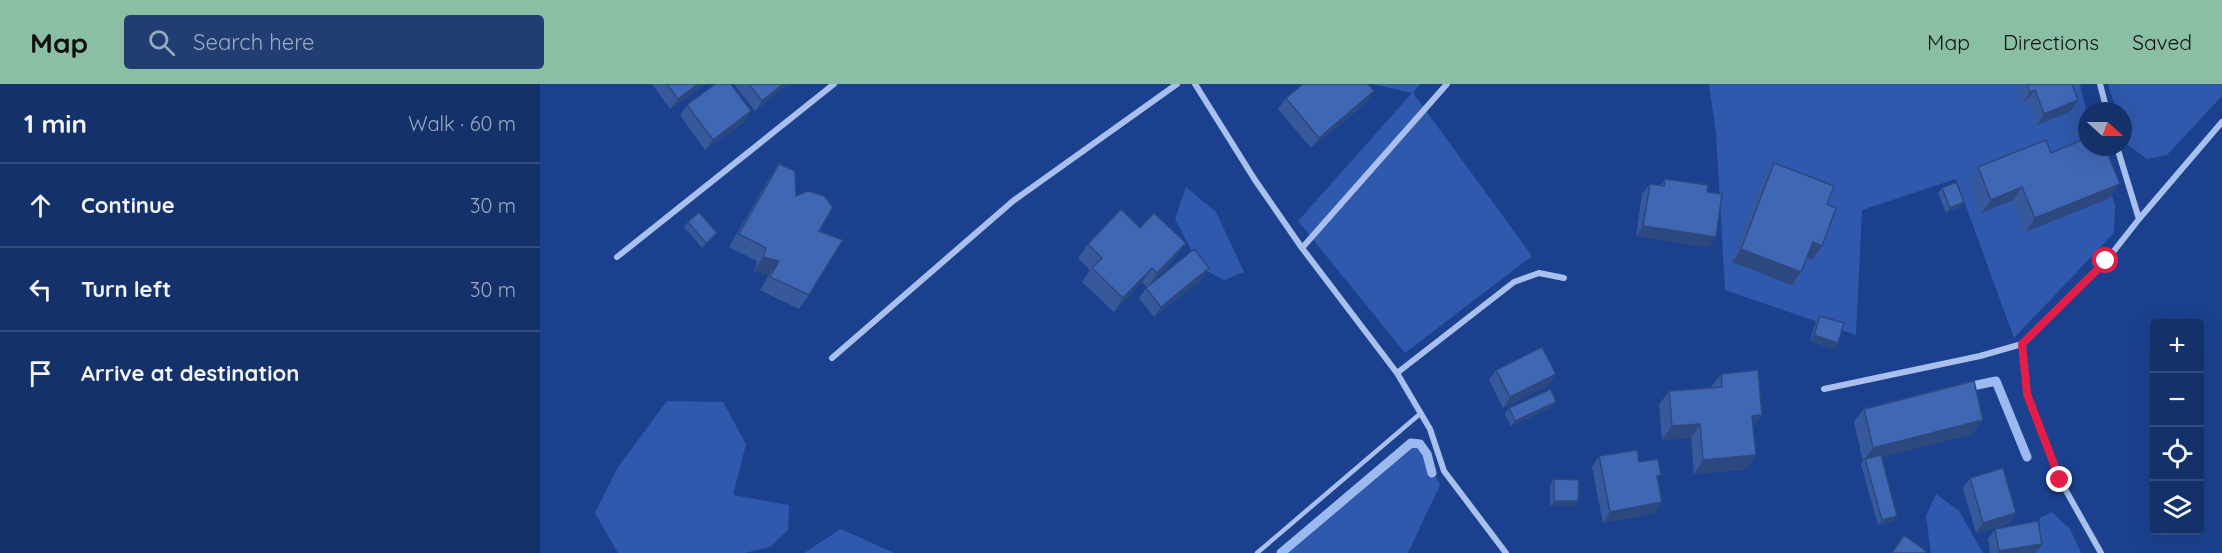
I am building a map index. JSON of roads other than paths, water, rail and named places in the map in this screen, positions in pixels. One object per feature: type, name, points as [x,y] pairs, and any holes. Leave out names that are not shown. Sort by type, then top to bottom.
[{"type":"street","points":[[617,257],[834,84]]},
{"type":"street","points":[[832,358],[1013,201],[1177,84]]},
{"type":"street","points":[[1195,84],[1302,248],[1397,374],[1430,429],[1444,471],[1506,553]]},
{"type":"street","points":[[1302,248],[1447,84]]},
{"type":"street","points":[[2100,84],[2105,102]]},
{"type":"street","points":[[1824,389],[1980,356],[2022,344],[2106,261],[2222,122]]},
{"type":"street","points":[[2120,156],[2139,219]]},
{"type":"street","points":[[1397,374],[1514,282],[1539,273],[1564,278]]},
{"type":"street","points":[[2022,344],[2027,394],[2060,480],[2101,553]]},
{"type":"lane","points":[[1257,553],[1421,413]]},
{"type":"waterway","points":[[1963,388],[1996,381],[2027,457]]},
{"type":"waterway","points":[[1281,553],[1411,443],[1420,444],[1427,454],[1432,473]]}]
